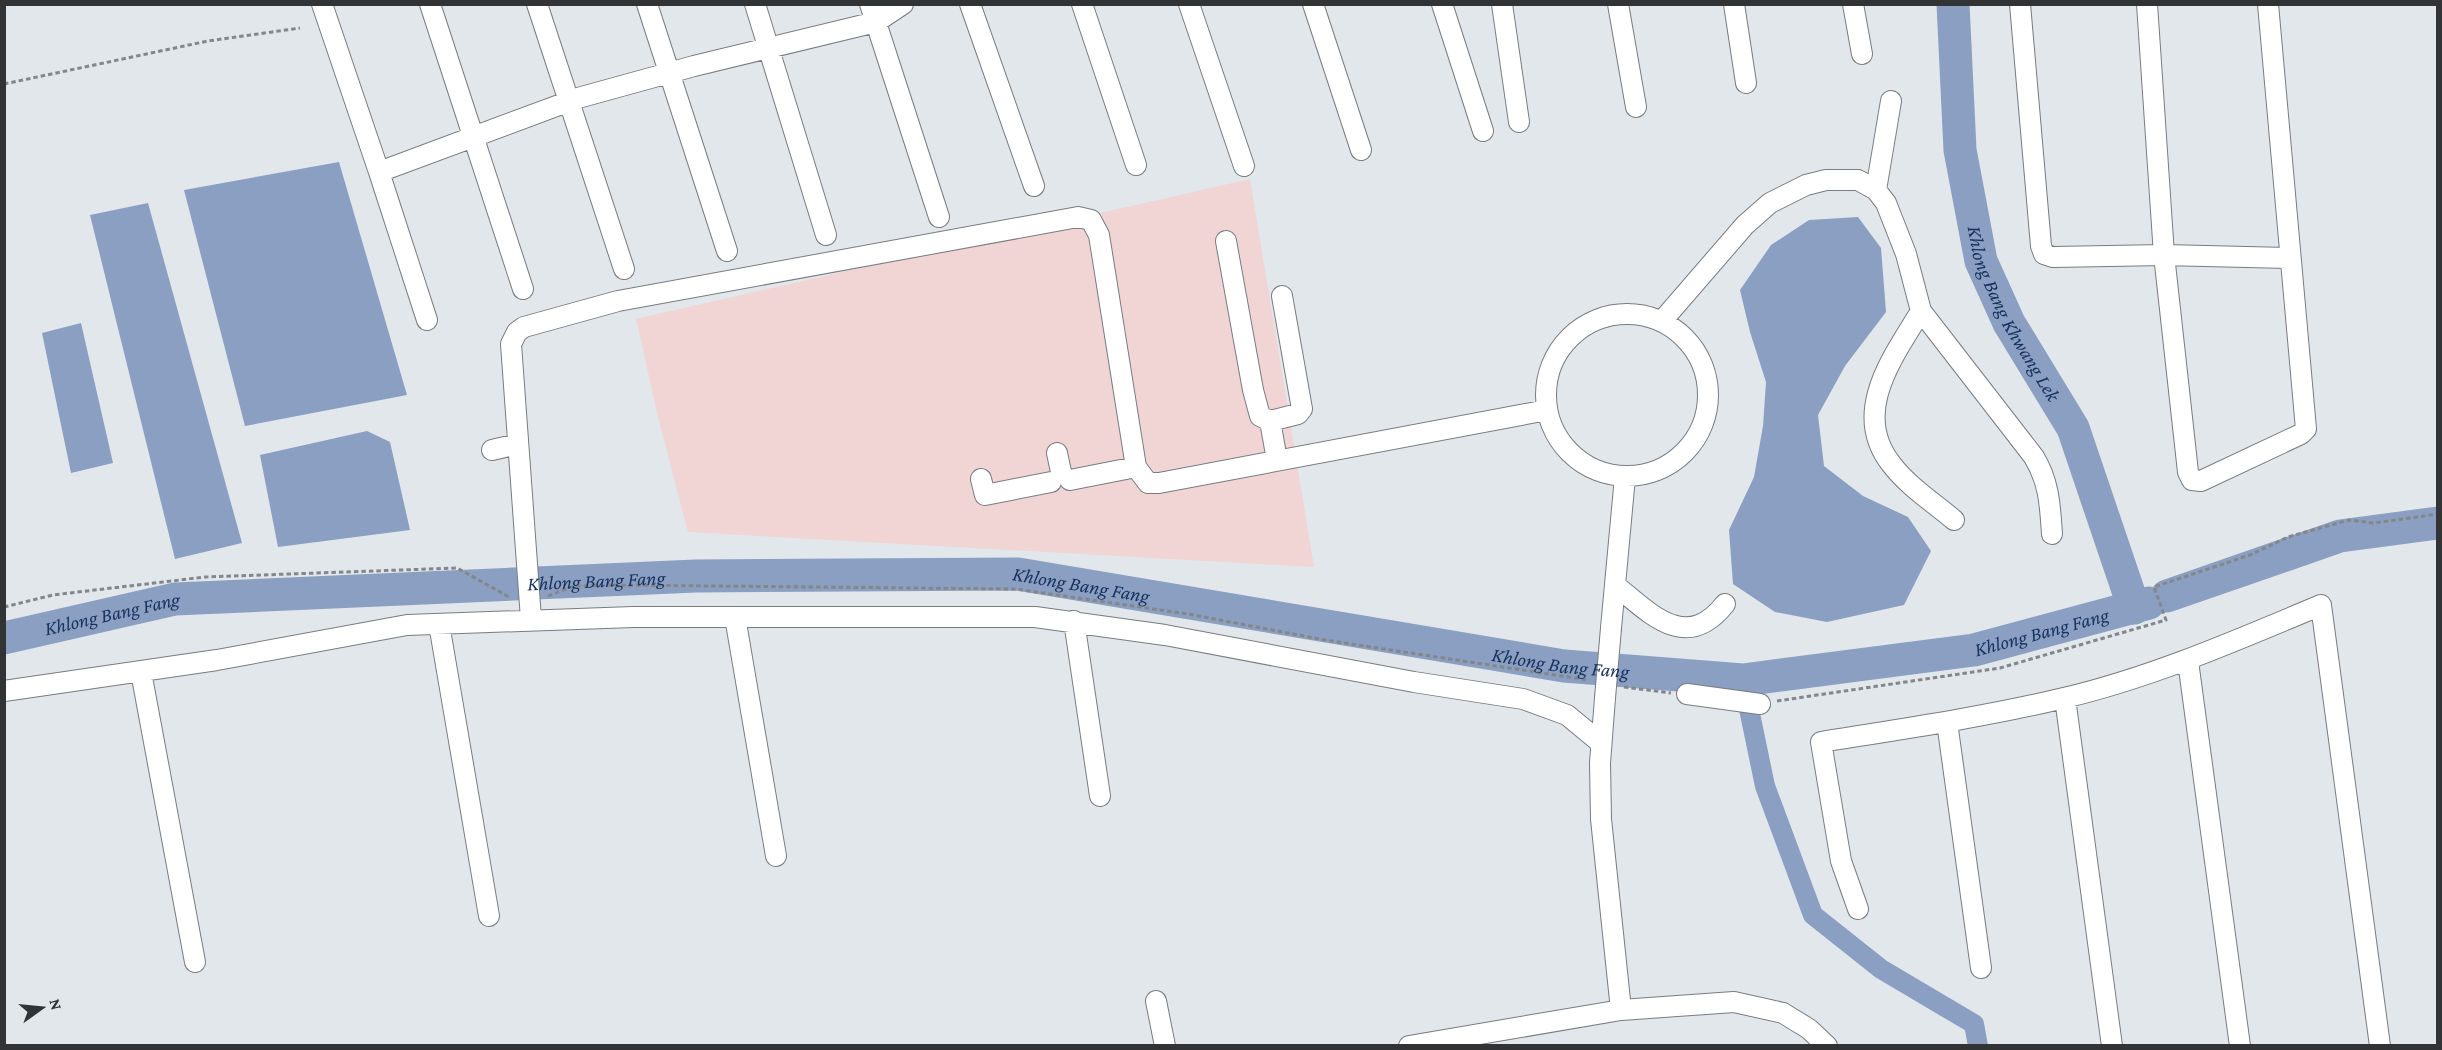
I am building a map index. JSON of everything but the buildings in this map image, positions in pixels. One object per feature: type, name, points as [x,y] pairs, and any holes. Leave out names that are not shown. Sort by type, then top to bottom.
[{"type":"street","points":[[322,4],[427,320]]},
{"type":"street","points":[[430,4],[523,289]]},
{"type":"street","points":[[537,4],[624,269]]},
{"type":"street","points":[[647,4],[727,251]]},
{"type":"street","points":[[755,4],[826,235]]},
{"type":"street","points":[[379,172],[569,102],[768,48],[903,4]]},
{"type":"street","points":[[970,4],[1034,186]]},
{"type":"street","points":[[1082,4],[1136,165]]},
{"type":"street","points":[[1189,4],[1244,166]]},
{"type":"street","points":[[1314,4],[1361,150]]},
{"type":"street","points":[[1442,4],[1483,131]]},
{"type":"street","points":[[1502,4],[1519,122]]},
{"type":"street","points":[[1618,4],[1635,107]]},
{"type":"street","points":[[1734,4],[1746,83]]},
{"type":"street","points":[[1853,4],[1862,54]]},
{"type":"street","points":[[2020,4],[2041,246],[2044,254],[2053,257],[2164,255],[2290,258]]},
{"type":"street","points":[[2147,4],[2164,255],[2188,472],[2192,480],[2202,481],[2301,434],[2306,429],[2268,4]]},
{"type":"street","points":[[873,13],[939,217]]},
{"type":"street","points":[[1876,190],[1891,102]]},
{"type":"street","points":[[1662,321],[1745,225],[1770,203],[1806,185],[1826,180],[1858,180],[1876,190],[1886,203],[1906,254],[1921,311],[2039,466],[2050,494],[2052,534]]},
{"type":"street","points":[[531,619],[511,344],[517,332],[524,327],[618,301],[1078,218],[1091,220],[1099,235],[1136,466],[1148,483],[1159,483],[1547,410]]},
{"type":"street","points":[[1226,241],[1253,390],[1260,416],[1270,421],[1298,414],[1302,409],[1282,296]]},
{"type":"street","points":[[1921,311],[1883,374],[1875,415],[1877,437],[1893,467],[1954,520]]},
{"type":"street","points":[[1612,314],[1638,314],[1662,321],[1683,335],[1698,355],[1706,378],[1708,402],[1704,418],[1689,447],[1671,464],[1649,474],[1625,477],[1598,471],[1574,457],[1556,436],[1547,410],[1546,384],[1553,360],[1568,338],[1588,323],[1612,314]]},
{"type":"street","points":[[1270,421],[1277,460]]},
{"type":"street","points":[[492,450],[518,444]]},
{"type":"street","points":[[981,479],[986,495],[1059,472],[1136,466]]},
{"type":"street","points":[[1621,1010],[1600,819],[1601,743],[1625,477]]},
{"type":"street","points":[[1615,585],[1657,619],[1672,626],[1701,625],[1713,618],[1725,604]]},
{"type":"street","points":[[1858,909],[1841,861],[1821,741],[1947,722],[2065,698],[2188,661],[2321,605],[2380,1046]]},
{"type":"street","points":[[735,617],[776,856]]},
{"type":"street","points":[[4,691],[141,672],[380,629],[439,624],[531,619],[1035,617],[1165,635],[1414,682],[1523,699],[1567,715],[1601,743]]},
{"type":"street","points":[[1074,621],[1100,796]]},
{"type":"street","points":[[439,624],[489,916]]},
{"type":"street","points":[[2188,661],[2240,1046]]},
{"type":"street","points":[[141,672],[195,962]]},
{"type":"street","points":[[1687,694],[1760,704]]},
{"type":"street","points":[[2065,698],[2112,1046]]},
{"type":"street","points":[[1947,722],[1981,968]]},
{"type":"street","points":[[1156,1001],[1165,1046]]},
{"type":"street","points":[[1409,1046],[1621,1010],[1734,1002],[1783,1013],[1809,1029],[1827,1046]]},
{"type":"path","points":[[4,84],[208,41],[300,28]]},
{"type":"path","points":[[1760,704],[2000,669],[2166,620],[2154,587],[2250,555],[2288,537],[2349,520],[2374,523],[2438,514]]},
{"type":"path","points":[[4,607],[53,595],[205,577],[457,568],[510,598]]},
{"type":"shaded area","points":[[1250,179],[1314,567],[688,532],[658,417],[636,319]]},
{"type":"water","points":[[339,162],[407,395],[245,426],[184,190]]},
{"type":"water","points":[[148,203],[242,543],[175,559],[90,215]]},
{"type":"water","points":[[1858,217],[1881,248],[1886,312],[1845,366],[1818,415],[1824,466],[1863,496],[1908,517],[1931,551],[1904,605],[1827,622],[1775,612],[1733,584],[1729,530],[1754,477],[1763,426],[1766,382],[1740,290],[1771,245],[1809,220]]},
{"type":"water","points":[[81,323],[113,463],[71,473],[42,333]]},
{"type":"water","points":[[367,431],[390,442],[410,530],[278,547],[260,455]]},
{"type":"waterway","name":"Khlong Bang Khwang Lek","points":[[1953,4],[1960,150],[1981,261],[2009,323],[2073,428],[2134,608]]},
{"type":"waterway","name":"Khlong Bang Fang","points":[[2167,596],[2340,536],[2438,523]]},
{"type":"waterway","name":"Khlong Bang Fang","points":[[4,638],[175,599],[696,576],[1018,574],[1564,666],[1743,680],[1974,650],[2149,603]]},
{"type":"waterway","points":[[1743,680],[1765,786],[1813,915],[1881,969],[1974,1024],[1978,1046]]}]
